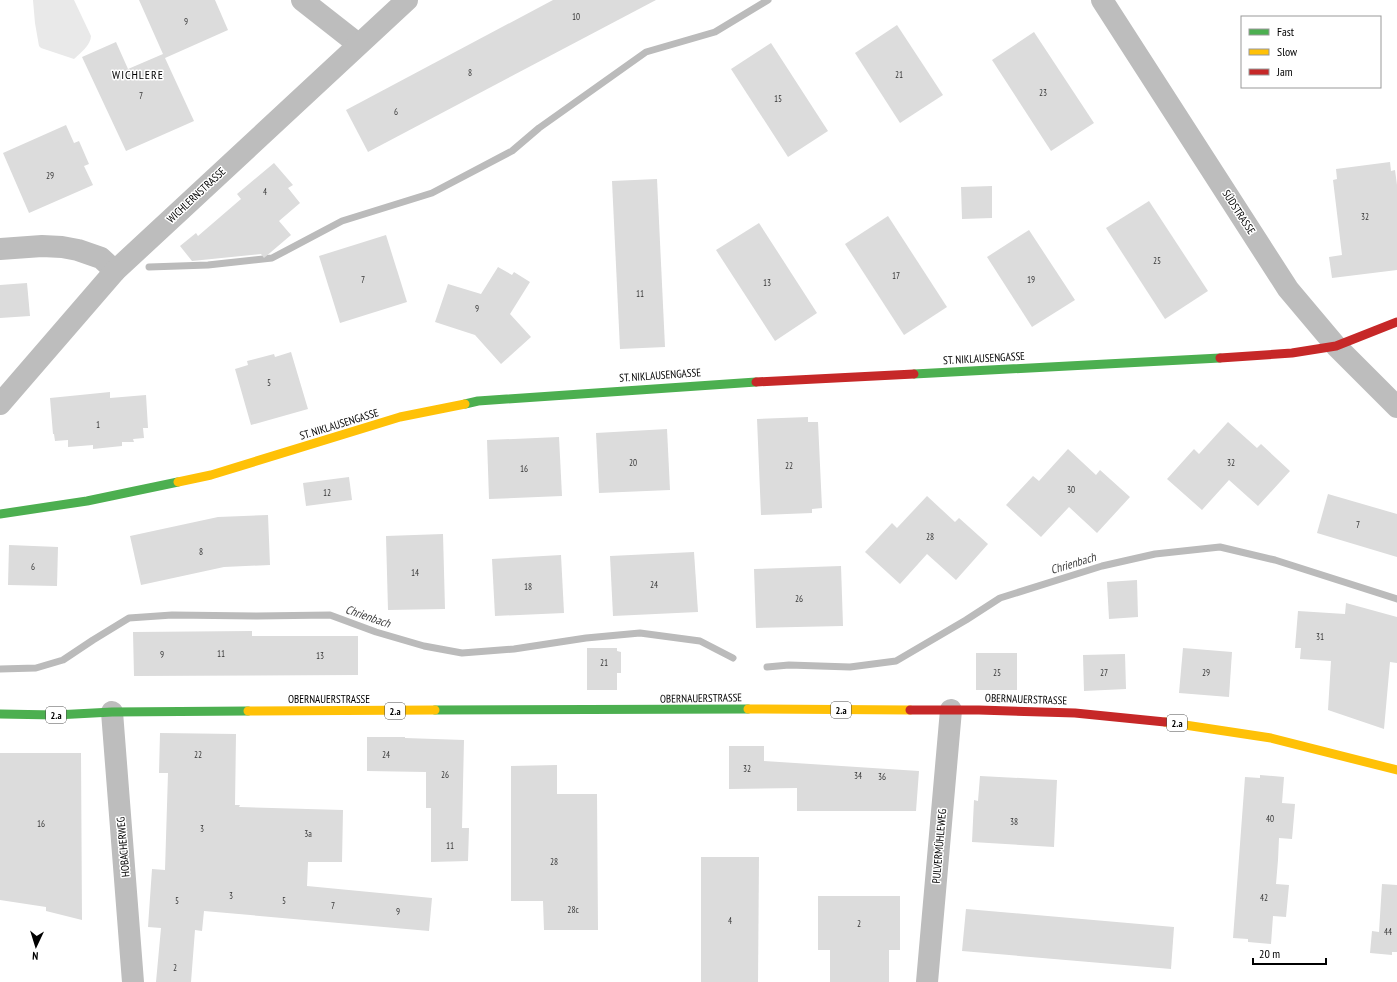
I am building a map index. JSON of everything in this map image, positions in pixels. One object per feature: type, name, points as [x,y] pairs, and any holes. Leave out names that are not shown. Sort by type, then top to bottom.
[{"type":"street","points":[[302,0],[358,44]]},
{"type":"street","name":"WICHLERNSTRASSE","points":[[0,404],[115,271],[407,0]]},
{"type":"street","name":"SÜDSTRASSE","points":[[1102,0],[1288,289],[1336,346],[1397,407]]},
{"type":"street","points":[[0,250],[42,246],[62,247],[78,250],[101,258],[115,271]]},
{"type":"street","name":"ST. NIKLAUSENGASSE","points":[[0,514],[87,501],[211,476],[400,417],[478,401],[709,384],[1182,361],[1292,353],[1336,346],[1397,322]]},
{"type":"street","name":"OBERNAUERSTRASSE","points":[[0,714],[56,715],[112,712],[718,709],[951,710],[1076,713],[1178,723],[1271,738],[1397,770]]},
{"type":"street","name":"PULVERMÜHLEWEG","points":[[927,982],[951,710]]},
{"type":"street","name":"HOBACHERWEG","points":[[112,712],[133,982]]},
{"type":"shaded area","points":[[33,0],[74,0],[91,39],[87,46],[74,59],[39,46]]},
{"type":"building","points":[[139,0],[215,0],[228,30],[165,58],[194,121],[126,151],[82,57],[116,42],[128,69],[163,54]]},
{"type":"building","points":[[553,0],[656,0],[368,152],[346,110]]},
{"type":"building","points":[[897,25],[943,95],[900,123],[855,53]]},
{"type":"building","points":[[1034,32],[1094,123],[1051,151],[992,60]]},
{"type":"building","points":[[771,43],[828,131],[788,157],[731,69]]},
{"type":"building","points":[[66,125],[74,143],[79,141],[89,164],[84,166],[93,185],[29,213],[3,153]]},
{"type":"building","points":[[1390,162],[1391,171],[1395,170],[1397,185],[1397,270],[1332,278],[1329,257],[1342,255],[1333,180],[1337,179],[1336,169]]},
{"type":"building","points":[[274,163],[293,185],[288,188],[300,203],[279,221],[291,235],[264,258],[261,254],[192,261],[180,246],[196,233],[198,236],[241,199],[237,194]]},
{"type":"building","points":[[657,179],[665,347],[620,349],[612,181]]},
{"type":"building","points":[[992,186],[992,218],[962,219],[961,187]]},
{"type":"building","points":[[1149,201],[1208,291],[1165,319],[1106,228]]},
{"type":"building","points":[[888,216],[947,307],[904,335],[845,244]]},
{"type":"building","points":[[759,223],[817,313],[775,341],[716,250]]},
{"type":"building","points":[[1029,230],[1075,300],[1032,327],[987,257]]},
{"type":"building","points":[[386,235],[407,302],[340,323],[319,256]]},
{"type":"building","points":[[498,267],[512,275],[514,272],[530,282],[510,314],[531,337],[501,364],[475,335],[435,322],[448,284],[481,294]]},
{"type":"building","points":[[27,283],[30,316],[0,318],[0,285]]},
{"type":"building","points":[[291,352],[308,409],[251,425],[235,369],[248,365],[247,361],[274,354],[275,357]]},
{"type":"building","points":[[110,392],[110,398],[146,395],[148,428],[143,428],[144,438],[133,439],[134,442],[122,442],[122,446],[93,449],[93,445],[68,447],[68,440],[55,441],[50,398]]},
{"type":"building","points":[[808,417],[808,422],[818,422],[822,508],[812,509],[812,513],[761,515],[757,419]]},
{"type":"building","points":[[1228,422],[1257,448],[1261,444],[1290,471],[1258,506],[1229,480],[1202,510],[1167,479],[1194,449],[1199,454]]},
{"type":"building","points":[[667,429],[670,490],[599,493],[596,433]]},
{"type":"building","points":[[559,437],[562,496],[489,499],[487,440]]},
{"type":"building","points":[[1068,449],[1096,475],[1100,470],[1130,497],[1097,533],[1069,507],[1041,537],[1006,505],[1033,476],[1039,481]]},
{"type":"building","points":[[349,477],[352,500],[306,506],[303,483]]},
{"type":"building","points":[[1328,494],[1397,514],[1397,557],[1317,533]]},
{"type":"building","points":[[927,496],[955,522],[959,518],[988,544],[956,580],[927,554],[900,584],[865,552],[892,523],[897,528]]},
{"type":"building","points":[[268,515],[270,565],[224,567],[141,585],[130,536],[218,517]]},
{"type":"building","points":[[443,534],[445,609],[388,610],[386,536]]},
{"type":"building","points":[[9,545],[58,547],[57,586],[8,585]]},
{"type":"building","points":[[694,552],[698,612],[613,616],[610,556]]},
{"type":"building","points":[[561,555],[564,613],[495,616],[492,559]]},
{"type":"building","points":[[841,566],[843,626],[756,628],[754,569]]},
{"type":"building","points":[[1137,580],[1138,617],[1109,619],[1107,582]]},
{"type":"building","points":[[1346,603],[1397,617],[1397,663],[1390,662],[1384,729],[1328,710],[1331,661],[1300,659],[1301,648],[1295,648],[1298,611],[1345,614]]},
{"type":"building","points":[[252,631],[252,636],[358,636],[358,675],[134,676],[133,632]]},
{"type":"building","points":[[587,648],[617,648],[617,651],[621,652],[621,673],[617,673],[617,690],[587,690]]},
{"type":"building","points":[[1183,648],[1232,652],[1229,697],[1179,693]]},
{"type":"building","points":[[976,653],[1017,653],[1017,690],[976,690]]},
{"type":"building","points":[[1125,654],[1126,689],[1084,691],[1083,655]]},
{"type":"building","points":[[160,733],[236,734],[235,805],[240,805],[239,807],[343,810],[342,862],[308,862],[307,886],[432,898],[429,931],[204,911],[202,931],[195,930],[191,982],[156,982],[161,928],[148,927],[152,869],[165,870],[168,773],[159,773]]},
{"type":"building","points":[[367,737],[464,740],[462,828],[469,828],[468,861],[431,862],[431,808],[426,808],[426,772],[367,771]]},
{"type":"building","points":[[729,746],[764,746],[764,761],[919,771],[916,811],[797,811],[797,788],[729,789]]},
{"type":"building","points":[[0,753],[81,753],[82,920],[46,911],[46,907],[0,900]]},
{"type":"building","points":[[557,765],[557,794],[597,794],[598,930],[544,930],[543,901],[511,901],[511,766]]},
{"type":"building","points":[[1260,775],[1284,777],[1282,803],[1295,804],[1292,839],[1279,838],[1276,884],[1289,885],[1286,917],[1273,916],[1271,944],[1248,942],[1248,939],[1233,938],[1245,777],[1260,778]]},
{"type":"building","points":[[980,776],[1057,780],[1054,847],[972,842],[974,800],[978,801]]},
{"type":"building","points":[[701,857],[759,857],[758,982],[701,982]]},
{"type":"building","points":[[1382,884],[1397,885],[1397,952],[1392,952],[1392,955],[1370,953],[1372,931],[1379,932]]},
{"type":"building","points":[[818,896],[900,896],[900,950],[889,950],[889,982],[830,982],[830,950],[818,950]]},
{"type":"building","points":[[966,909],[1174,927],[1171,969],[962,951]]},
{"type":"waterway","points":[[149,267],[208,265],[272,258],[342,221],[432,193],[512,151],[539,128],[646,52],[715,32],[768,0]]},
{"type":"waterway","name":"Chrienbach","points":[[767,667],[789,665],[850,667],[896,661],[966,620],[1000,598],[1102,566],[1155,554],[1220,547],[1275,560],[1397,599]]},
{"type":"waterway","name":"Chrienbach","points":[[0,669],[36,668],[63,660],[129,618],[172,615],[330,615],[376,632],[424,646],[462,653],[514,649],[586,638],[640,633],[700,641],[733,658]]},
{"type":"traffic: fast","points":[[914,374],[1220,358]]},
{"type":"traffic: fast","points":[[465,404],[478,401],[756,382]]},
{"type":"traffic: fast","points":[[0,514],[87,501],[178,482]]},
{"type":"traffic: fast","points":[[435,710],[748,709]]},
{"type":"traffic: fast","points":[[0,714],[56,715],[112,712],[248,711]]},
{"type":"traffic: slow","points":[[178,482],[211,475],[400,417],[465,404]]},
{"type":"traffic: slow","points":[[748,709],[910,710]]},
{"type":"traffic: slow","points":[[248,711],[435,710]]},
{"type":"traffic: slow","points":[[1165,722],[1271,738],[1397,770]]},
{"type":"traffic: jam","points":[[1220,358],[1292,353],[1336,346],[1397,322]]},
{"type":"traffic: jam","points":[[756,382],[914,374]]},
{"type":"traffic: jam","points":[[910,710],[979,710],[1075,713],[1165,722]]},
{"type":"district","name":"WICHLERE","points":[[138,74]]}]
